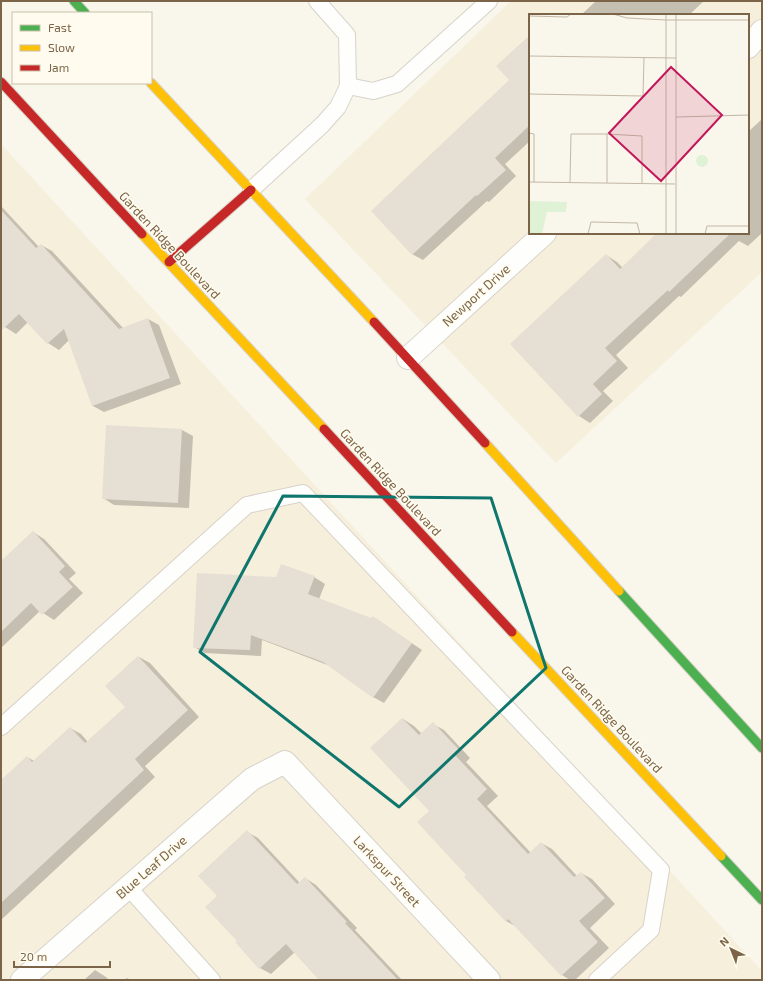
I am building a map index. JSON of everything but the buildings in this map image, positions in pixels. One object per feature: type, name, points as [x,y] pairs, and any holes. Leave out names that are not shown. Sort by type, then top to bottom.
[{"type":"main road","points":[[74,1],[85,12]]},
{"type":"main road","name":"Garden Ridge Boulevard","points":[[1,82],[762,900]]},
{"type":"main road","points":[[152,84],[408,358],[762,748]]},
{"type":"main road","points":[[169,262],[251,190]]},
{"type":"street","points":[[749,46],[762,31]]},
{"type":"street","name":"Newport Drive","points":[[408,358],[544,234]]},
{"type":"street","name":"Blue Leaf Drive","points":[[22,980],[252,779],[285,762]]},
{"type":"street","name":"Larkspur Street","points":[[285,762],[488,980]]},
{"type":"lane","points":[[251,190],[322,125],[338,107],[348,86],[347,35],[317,1]]},
{"type":"lane","points":[[348,86],[373,92],[397,84],[489,1]]},
{"type":"lane","points":[[1,727],[247,505],[303,493],[661,870],[651,930],[597,980]]},
{"type":"lane","points":[[128,887],[212,980]]},
{"type":"highlighted area","points":[[283,496],[491,498],[546,668],[399,807],[200,652]]},
{"type":"shaded area","points":[[511,1],[762,1],[762,272],[556,463],[305,199]]},
{"type":"shaded area","points":[[1,144],[762,971],[762,980],[1,980]]},
{"type":"traffic: fast","points":[[74,1],[84,12]]},
{"type":"traffic: fast","points":[[619,591],[762,748]]},
{"type":"traffic: fast","points":[[721,856],[762,900]]},
{"type":"traffic: slow","points":[[152,84],[374,322]]},
{"type":"traffic: slow","points":[[142,234],[324,429]]},
{"type":"traffic: slow","points":[[485,443],[619,591]]},
{"type":"traffic: slow","points":[[512,632],[721,856]]},
{"type":"traffic: jam","points":[[1,82],[142,234]]},
{"type":"traffic: jam","points":[[169,262],[251,190]]},
{"type":"traffic: jam","points":[[374,322],[485,443]]},
{"type":"traffic: jam","points":[[324,429],[512,632]]}]
